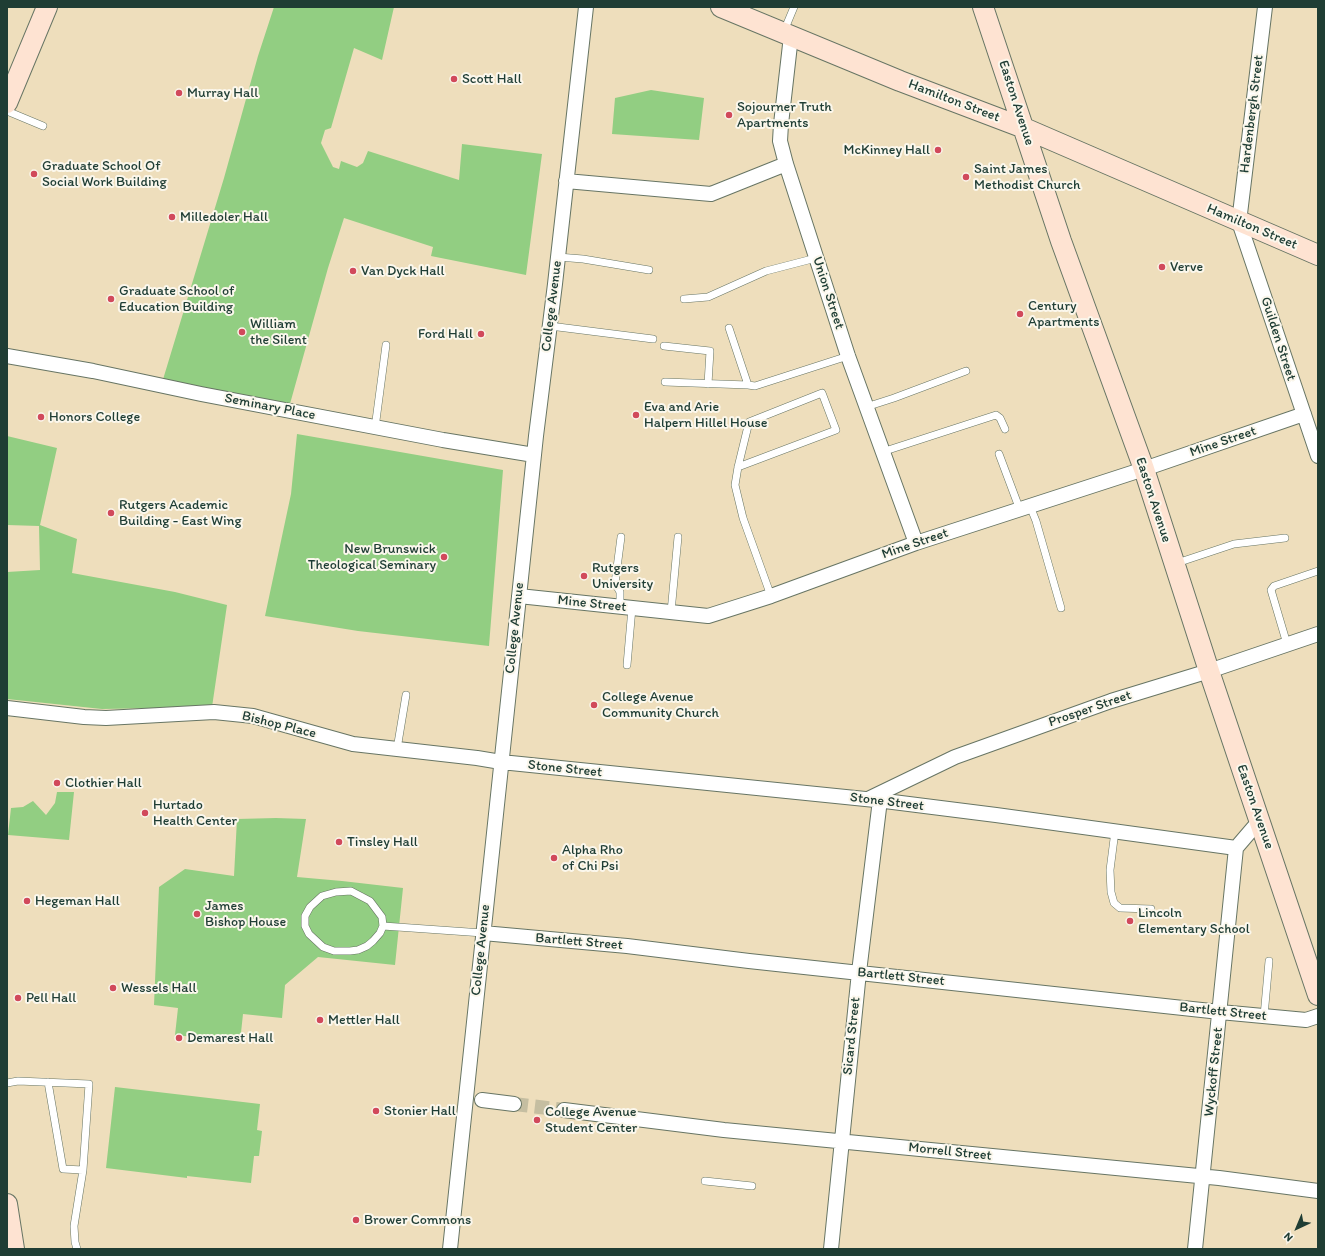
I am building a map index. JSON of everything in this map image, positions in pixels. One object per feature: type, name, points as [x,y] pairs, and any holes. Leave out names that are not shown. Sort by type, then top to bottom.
[{"type":"street","points":[[7,103],[47,7]]},
{"type":"street","name":"College Avenue","points":[[450,1249],[534,455],[586,7]]},
{"type":"street","name":"Hamilton Street","points":[[721,7],[900,81],[1024,128],[1318,255]]},
{"type":"street","name":"Easton Avenue","points":[[983,7],[1061,241],[1144,469],[1209,671],[1318,995]]},
{"type":"street","name":"Hardenbergh Street","points":[[1239,222],[1265,7]]},
{"type":"street","name":"Union Street","points":[[787,35],[780,141],[786,164],[848,356],[916,543]]},
{"type":"street","points":[[566,181],[711,194],[786,164]]},
{"type":"street","name":"Guilden Street","points":[[1239,222],[1304,414],[1313,434],[1318,456]]},
{"type":"street","name":"Seminary Place","points":[[7,356],[93,371],[201,394],[376,428],[534,455]]},
{"type":"street","name":"Mine Street","points":[[519,596],[708,616],[771,596],[916,543],[1144,469],[1304,414]]},
{"type":"street","name":"Prosper Street","points":[[874,800],[955,757],[1111,701],[1209,671],[1318,634]]},
{"type":"street","name":"Bishop Place","points":[[7,708],[84,717],[106,718],[214,712],[253,716],[353,744],[501,762]]},
{"type":"street","name":"Stone Street","points":[[501,762],[874,800],[1236,848]]},
{"type":"street","name":"Sicard Street","points":[[830,1249],[859,972],[874,800]]},
{"type":"street","points":[[1236,848],[1260,820]]},
{"type":"street","name":"Wyckoff Street","points":[[1195,1249],[1236,848]]},
{"type":"street","name":"Bartlett Street","points":[[483,933],[627,946],[749,961],[1220,1012],[1306,1020],[1318,1016]]},
{"type":"street","points":[[482,1100],[514,1104]]},
{"type":"street","name":"Morrell Street","points":[[564,1110],[724,1130],[1203,1177],[1318,1191]]},
{"type":"street","points":[[7,1204],[14,1249]]},
{"type":"lane","points":[[787,35],[794,7]]},
{"type":"lane","points":[[7,111],[43,126]]},
{"type":"lane","points":[[558,257],[583,259],[649,270]]},
{"type":"lane","points":[[684,299],[708,297],[766,272],[816,258]]},
{"type":"lane","points":[[550,326],[653,338]]},
{"type":"lane","points":[[729,328],[748,385]]},
{"type":"lane","points":[[376,428],[386,345]]},
{"type":"lane","points":[[664,346],[710,351],[708,384]]},
{"type":"lane","points":[[665,382],[755,386],[848,356]]},
{"type":"lane","points":[[866,407],[966,371]]},
{"type":"lane","points":[[738,467],[836,430],[822,393],[750,422],[738,467],[735,485],[743,518],[771,596]]},
{"type":"lane","points":[[882,452],[996,415],[1000,418],[1006,429]]},
{"type":"lane","points":[[999,454],[1025,508],[1036,522],[1061,608]]},
{"type":"lane","points":[[621,537],[615,583],[626,607],[627,665]]},
{"type":"lane","points":[[671,612],[678,537]]},
{"type":"lane","points":[[1175,564],[1234,544],[1285,538]]},
{"type":"lane","points":[[1287,644],[1271,590],[1274,586],[1318,571]]},
{"type":"lane","points":[[397,749],[406,695]]},
{"type":"lane","points":[[1115,831],[1110,870],[1111,892],[1114,903],[1120,908],[1151,909]]},
{"type":"lane","points":[[351,891],[370,901],[382,918],[383,926],[380,933],[367,946],[358,950],[334,951],[323,947],[309,934],[305,926],[305,916],[313,904],[322,896],[336,892],[351,891]]},
{"type":"lane","points":[[383,926],[483,933]]},
{"type":"lane","points":[[1264,1016],[1269,961]]},
{"type":"lane","points":[[7,1083],[18,1081],[89,1084],[83,1170],[74,1226],[77,1249]]},
{"type":"lane","points":[[48,1082],[63,1169],[83,1170]]},
{"type":"lane","points":[[705,1181],[752,1186]]},
{"type":"green space","points":[[274,7],[394,7],[382,60],[354,48],[331,128],[325,130],[321,143],[333,167],[339,169],[341,161],[357,167],[363,163],[368,151],[459,180],[462,144],[542,154],[526,275],[431,256],[433,247],[344,218],[328,268],[288,411],[161,386],[224,178],[258,56]]},
{"type":"green space","points":[[651,90],[704,98],[699,140],[612,134],[615,98]]},
{"type":"green space","points":[[297,434],[503,470],[489,646],[358,631],[265,616],[291,494]]},
{"type":"green space","points":[[7,436],[57,448],[40,525],[77,539],[72,573],[175,592],[227,605],[212,707],[102,709],[7,699],[7,572],[40,570],[39,526],[7,525]]},
{"type":"green space","points":[[57,792],[74,792],[69,840],[8,835],[11,808],[23,807],[33,801],[46,815],[55,803]]},
{"type":"green space","points":[[237,819],[306,819],[297,877],[403,888],[395,965],[318,957],[285,985],[282,1018],[243,1014],[240,1042],[175,1035],[178,1008],[154,1005],[159,887],[185,869],[234,876]]},
{"type":"green space","points":[[115,1087],[260,1104],[257,1130],[262,1131],[259,1156],[254,1156],[251,1183],[187,1176],[187,1178],[106,1168]]},
{"type":"tunnel","points":[[514,1104],[564,1110]]},
{"type":"place","name":"Scott Hall","points":[[454,79]]},
{"type":"place","name":"Murray Hall","points":[[179,93]]},
{"type":"place","name":"Sojourner Truth Apartments","points":[[729,115]]},
{"type":"place","name":"McKinney Hall","points":[[938,150]]},
{"type":"place","name":"Graduate School Of Social Work Building","points":[[34,174]]},
{"type":"place","name":"Saint James Methodist Church","points":[[966,177]]},
{"type":"place","name":"Milledoler Hall","points":[[172,217]]},
{"type":"place","name":"Verve","points":[[1162,267]]},
{"type":"place","name":"Van Dyck Hall","points":[[353,271]]},
{"type":"place","name":"Graduate School of Education Building","points":[[111,299]]},
{"type":"place","name":"Century Apartments","points":[[1020,314]]},
{"type":"place","name":"William the Silent","points":[[242,332]]},
{"type":"place","name":"Ford Hall","points":[[481,334]]},
{"type":"place","name":"Eva and Arie Halpern Hillel House","points":[[636,415]]},
{"type":"place","name":"Honors College","points":[[41,417]]},
{"type":"place","name":"Rutgers Academic Building - East Wing","points":[[111,513]]},
{"type":"place","name":"New Brunswick Theological Seminary","points":[[444,557]]},
{"type":"place","name":"Rutgers University","points":[[584,576]]},
{"type":"place","name":"College Avenue Community Church","points":[[594,705]]},
{"type":"place","name":"Clothier Hall","points":[[57,783]]},
{"type":"place","name":"Hurtado Health Center","points":[[145,813]]},
{"type":"place","name":"Tinsley Hall","points":[[339,842]]},
{"type":"place","name":"Alpha Rho of Chi Psi","points":[[554,858]]},
{"type":"place","name":"Hegeman Hall","points":[[27,901]]},
{"type":"place","name":"James Bishop House","points":[[197,914]]},
{"type":"place","name":"Lincoln Elementary School","points":[[1130,921]]},
{"type":"place","name":"Wessels Hall","points":[[113,988]]},
{"type":"place","name":"Pell Hall","points":[[18,998]]},
{"type":"place","name":"Mettler Hall","points":[[320,1020]]},
{"type":"place","name":"Demarest Hall","points":[[179,1038]]},
{"type":"place","name":"Stonier Hall","points":[[376,1111]]},
{"type":"place","name":"College Avenue Student Center","points":[[537,1120]]},
{"type":"place","name":"Brower Commons","points":[[356,1220]]}]
